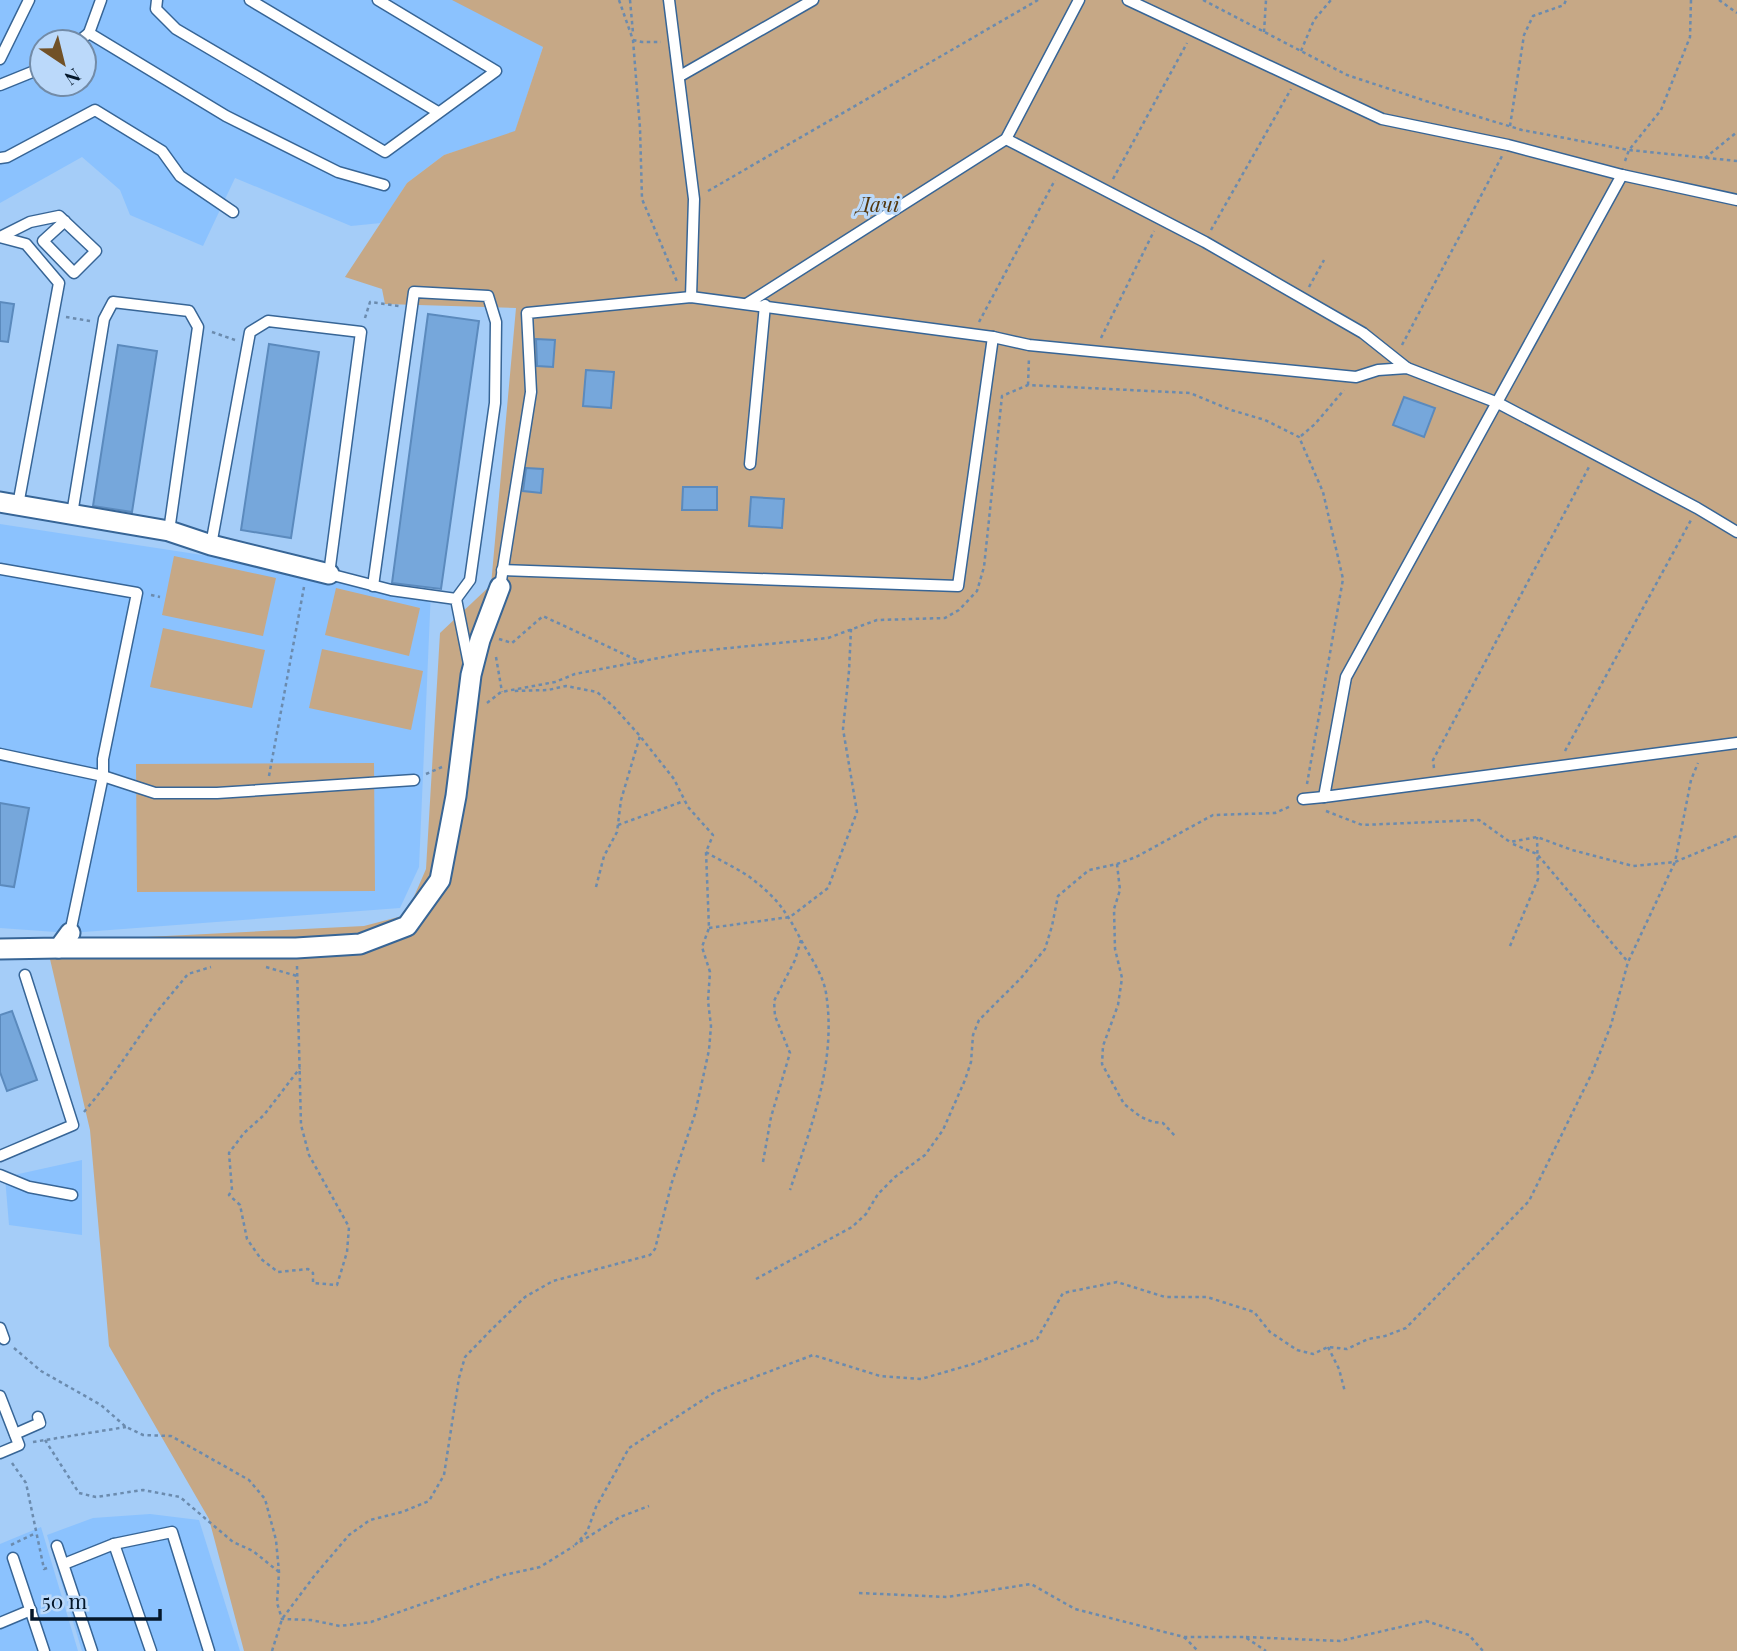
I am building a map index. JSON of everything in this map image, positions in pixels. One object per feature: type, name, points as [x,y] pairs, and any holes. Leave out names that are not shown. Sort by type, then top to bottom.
[{"type":"street","points":[[9,504],[169,531],[211,545],[329,574]]},
{"type":"street","points":[[0,948],[65,941],[295,948],[360,944],[407,926],[440,880],[456,796],[471,675],[489,632],[501,579]]},
{"type":"lane","points":[[0,59],[29,0]]},
{"type":"lane","points":[[91,28],[101,0]]},
{"type":"lane","points":[[157,0],[156,9],[176,29],[385,152],[496,71],[378,0]]},
{"type":"lane","points":[[250,0],[438,112]]},
{"type":"lane","points":[[669,0],[694,199],[691,297]]},
{"type":"lane","points":[[680,76],[813,0]]},
{"type":"lane","points":[[748,303],[1006,139],[1079,0]]},
{"type":"lane","points":[[1128,0],[1382,119],[1508,145],[1622,175],[1737,200]]},
{"type":"lane","points":[[98,38],[226,116],[338,172],[384,186]]},
{"type":"lane","points":[[0,85],[28,74]]},
{"type":"lane","points":[[0,158],[7,157],[95,110],[162,151],[180,176],[233,212]]},
{"type":"lane","points":[[1006,139],[1205,242],[1363,332],[1407,368],[1498,403],[1697,508],[1737,532]]},
{"type":"lane","points":[[1324,797],[1346,677],[1622,175]]},
{"type":"lane","points":[[0,237],[30,222],[59,216],[65,221],[96,251],[74,273],[43,241],[65,221]]},
{"type":"lane","points":[[0,237],[26,244],[59,283],[9,504]]},
{"type":"lane","points":[[373,586],[414,292],[488,296],[496,322],[495,403],[470,580],[456,599],[471,675]]},
{"type":"lane","points":[[993,337],[958,586],[501,579],[531,392],[527,313],[691,297],[972,334],[993,337],[1029,345],[1356,377],[1378,370],[1407,368]]},
{"type":"lane","points":[[72,514],[104,324],[113,302],[189,312],[198,327],[169,531]]},
{"type":"lane","points":[[750,464],[765,305]]},
{"type":"lane","points":[[211,545],[250,332],[268,321],[362,332],[329,574],[373,586],[456,599]]},
{"type":"lane","points":[[0,569],[137,593],[103,759],[103,776],[65,941]]},
{"type":"lane","points":[[1303,799],[1737,743]]},
{"type":"lane","points":[[0,754],[103,776],[155,793],[266,790],[414,780]]},
{"type":"lane","points":[[0,1156],[73,1125],[25,975]]},
{"type":"lane","points":[[0,1175],[29,1187],[72,1195]]},
{"type":"lane","points":[[0,1328],[4,1339]]},
{"type":"lane","points":[[0,1396],[19,1445],[2,1452]]},
{"type":"lane","points":[[15,1434],[40,1423],[38,1417]]},
{"type":"lane","points":[[64,1564],[114,1544],[172,1532],[209,1651]]},
{"type":"lane","points":[[114,1544],[150,1651]]},
{"type":"lane","points":[[57,1546],[92,1651]]},
{"type":"lane","points":[[13,1558],[44,1651]]},
{"type":"lane","points":[[0,1623],[31,1610]]},
{"type":"path","points":[[619,0],[633,40]]},
{"type":"path","points":[[631,0],[642,198],[680,290],[691,297]]},
{"type":"path","points":[[694,199],[1038,0]]},
{"type":"path","points":[[1203,0],[1348,75],[1426,102],[1510,126],[1629,150],[1737,161]]},
{"type":"path","points":[[1265,32],[1266,0]]},
{"type":"path","points":[[1301,51],[1314,20],[1331,0]]},
{"type":"path","points":[[1510,126],[1524,36],[1533,16],[1564,5],[1566,0]]},
{"type":"path","points":[[1629,150],[1661,110],[1690,37],[1691,0]]},
{"type":"path","points":[[1719,0],[1737,13]]},
{"type":"path","points":[[1107,191],[1194,30]]},
{"type":"path","points":[[633,40],[674,40]]},
{"type":"path","points":[[1205,242],[1297,79]]},
{"type":"path","points":[[1705,158],[1737,132]]},
{"type":"path","points":[[1395,357],[1508,145]]},
{"type":"path","points":[[972,334],[1062,168]]},
{"type":"path","points":[[1095,351],[1160,219]]},
{"type":"path","points":[[1303,299],[1324,260]]},
{"type":"path","points":[[362,332],[370,302],[412,308]]},
{"type":"path","points":[[53,315],[104,324]]},
{"type":"path","points":[[198,327],[248,344]]},
{"type":"path","points":[[1028,385],[1029,345]]},
{"type":"path","points":[[1299,437],[1315,424],[1356,377]]},
{"type":"path","points":[[465,720],[502,692],[555,682],[575,674],[690,652],[828,638],[877,620],[945,618],[960,610],[977,591],[984,567],[1002,396],[1028,385],[1190,393],[1231,411],[1265,420],[1299,437],[1323,492],[1343,579],[1303,799]]},
{"type":"path","points":[[1436,782],[1433,760],[1595,455]]},
{"type":"path","points":[[1556,767],[1697,508]]},
{"type":"path","points":[[266,790],[305,580]]},
{"type":"path","points":[[489,632],[512,643],[543,616],[643,663]]},
{"type":"path","points":[[709,928],[790,917],[828,888],[857,812],[842,729],[851,629]]},
{"type":"path","points":[[489,632],[502,692]]},
{"type":"path","points":[[272,1651],[282,1619],[349,1535],[370,1520],[402,1512],[429,1501],[444,1475],[458,1378],[465,1357],[525,1297],[553,1281],[650,1255],[655,1249],[671,1182],[695,1114],[705,1072],[711,1026],[708,1001],[710,972],[702,947],[709,928],[706,852],[713,835],[697,819],[674,779],[640,736],[597,692],[566,685],[548,690],[502,692]]},
{"type":"path","points":[[596,887],[604,856],[617,832],[621,800],[640,736]]},
{"type":"path","points":[[575,1545],[587,1532],[596,1507],[629,1448],[716,1392],[813,1355],[880,1376],[921,1379],[973,1364],[1037,1339],[1063,1293],[1117,1282],[1165,1297],[1207,1297],[1254,1312],[1270,1332],[1297,1350],[1313,1354],[1328,1348],[1348,1349],[1368,1339],[1406,1328],[1529,1202],[1592,1073],[1611,1025],[1628,962],[1675,862],[1690,780],[1706,747]]},
{"type":"path","points":[[414,780],[461,758]]},
{"type":"path","points":[[1303,799],[1362,825],[1479,820],[1510,842],[1537,854],[1628,962]]},
{"type":"path","points":[[756,1279],[852,1227],[866,1214],[878,1194],[895,1177],[925,1156],[943,1130],[965,1080],[971,1062],[973,1035],[979,1020],[1021,978],[1045,949],[1058,896],[1089,870],[1117,864],[1136,856],[1213,815],[1275,813],[1303,799]]},
{"type":"path","points":[[618,825],[685,801]]},
{"type":"path","points":[[1510,842],[1537,837],[1572,850],[1633,866],[1675,862],[1737,836]]},
{"type":"path","points":[[1510,946],[1538,879],[1537,837]]},
{"type":"path","points":[[706,852],[755,880],[775,898],[790,917],[826,991],[828,1023],[822,1090],[790,1190]]},
{"type":"path","points":[[1117,864],[1120,890],[1114,909],[1115,949],[1122,978],[1118,1005],[1103,1046],[1102,1064],[1124,1104],[1141,1117],[1163,1123],[1176,1137]]},
{"type":"path","points":[[763,1162],[771,1117],[790,1053],[775,1016],[775,1001],[795,960],[801,940]]},
{"type":"path","points":[[295,948],[297,975],[300,1068],[301,1125],[309,1155],[349,1227],[346,1252],[337,1285],[313,1283],[313,1273],[308,1269],[278,1272],[261,1259],[247,1239],[240,1205],[229,1195],[232,1190],[229,1153],[244,1133],[264,1115],[300,1068]]},
{"type":"path","points":[[259,965],[297,975]]},
{"type":"path","points":[[73,1125],[188,974],[212,967]]},
{"type":"path","points":[[4,1339],[41,1371],[101,1405],[126,1427],[143,1435],[171,1436],[249,1480],[265,1499],[276,1540],[279,1572],[277,1603],[282,1619]]},
{"type":"path","points":[[1328,1348],[1339,1369],[1345,1392]]},
{"type":"path","points":[[19,1445],[126,1427]]},
{"type":"path","points":[[45,1440],[79,1493],[96,1497],[143,1490],[180,1497],[233,1542],[253,1551],[279,1572]]},
{"type":"path","points":[[2,1452],[26,1483],[44,1569]]},
{"type":"path","points":[[282,1619],[310,1620],[340,1626],[372,1622],[504,1575],[540,1567],[620,1517],[649,1506]]},
{"type":"path","points":[[0,1549],[36,1533]]},
{"type":"path","points":[[859,1593],[947,1597],[1031,1584],[1075,1609],[1184,1637],[1339,1641],[1426,1621],[1469,1635],[1483,1651]]},
{"type":"path","points":[[1184,1637],[1198,1651]]},
{"type":"path","points":[[1245,1637],[1266,1651]]},
{"type":"shaded area","points":[[0,0],[461,0],[543,47],[515,132],[444,155],[407,183],[381,223],[351,226],[235,178],[203,246],[130,215],[120,190],[82,157],[0,203]]},
{"type":"shaded area","points":[[0,524],[431,590],[419,867],[400,908],[70,933],[0,928]]},
{"type":"shaded area","points":[[82,1160],[82,1235],[9,1225],[5,1177]]},
{"type":"shaded area","points":[[150,1514],[199,1520],[240,1651],[82,1651],[47,1535],[93,1518]]},
{"type":"shaded area","points":[[41,1527],[78,1651],[0,1651],[0,1544]]},
{"type":"green space","name":"Дачі","points":[[452,0],[1737,0],[1737,1651],[244,1651],[209,1519],[109,1346],[90,1130],[46,942],[364,926],[406,915],[426,869],[440,633],[491,585],[516,308],[385,304],[382,289],[345,277],[407,183],[444,155],[515,131],[543,47]]},
{"type":"green space","points":[[174,556],[276,578],[263,636],[162,615]]},
{"type":"green space","points":[[336,588],[420,608],[409,656],[325,635]]},
{"type":"green space","points":[[163,628],[265,650],[252,708],[150,687]]},
{"type":"green space","points":[[322,649],[423,671],[411,730],[309,708]]},
{"type":"green space","points":[[374,763],[375,891],[137,892],[136,764]]},
{"type":"building","points":[[0,302],[14,304],[8,342],[0,341]]},
{"type":"building","points":[[428,314],[479,321],[441,589],[392,583]]},
{"type":"building","points":[[536,339],[555,340],[553,367],[537,366]]},
{"type":"building","points":[[269,344],[319,352],[291,538],[241,530]]},
{"type":"building","points":[[118,345],[157,351],[132,512],[93,506]]},
{"type":"building","points":[[586,370],[614,372],[611,408],[583,406]]},
{"type":"building","points":[[1404,397],[1435,408],[1424,437],[1393,425]]},
{"type":"building","points":[[526,468],[543,469],[541,493],[523,491]]},
{"type":"building","points":[[683,487],[717,487],[717,510],[682,510]]},
{"type":"building","points":[[751,497],[784,499],[782,528],[749,526]]},
{"type":"building","points":[[0,803],[29,808],[14,887],[0,885]]},
{"type":"building","points":[[12,1011],[37,1080],[7,1091],[0,1072],[0,1015]]}]
